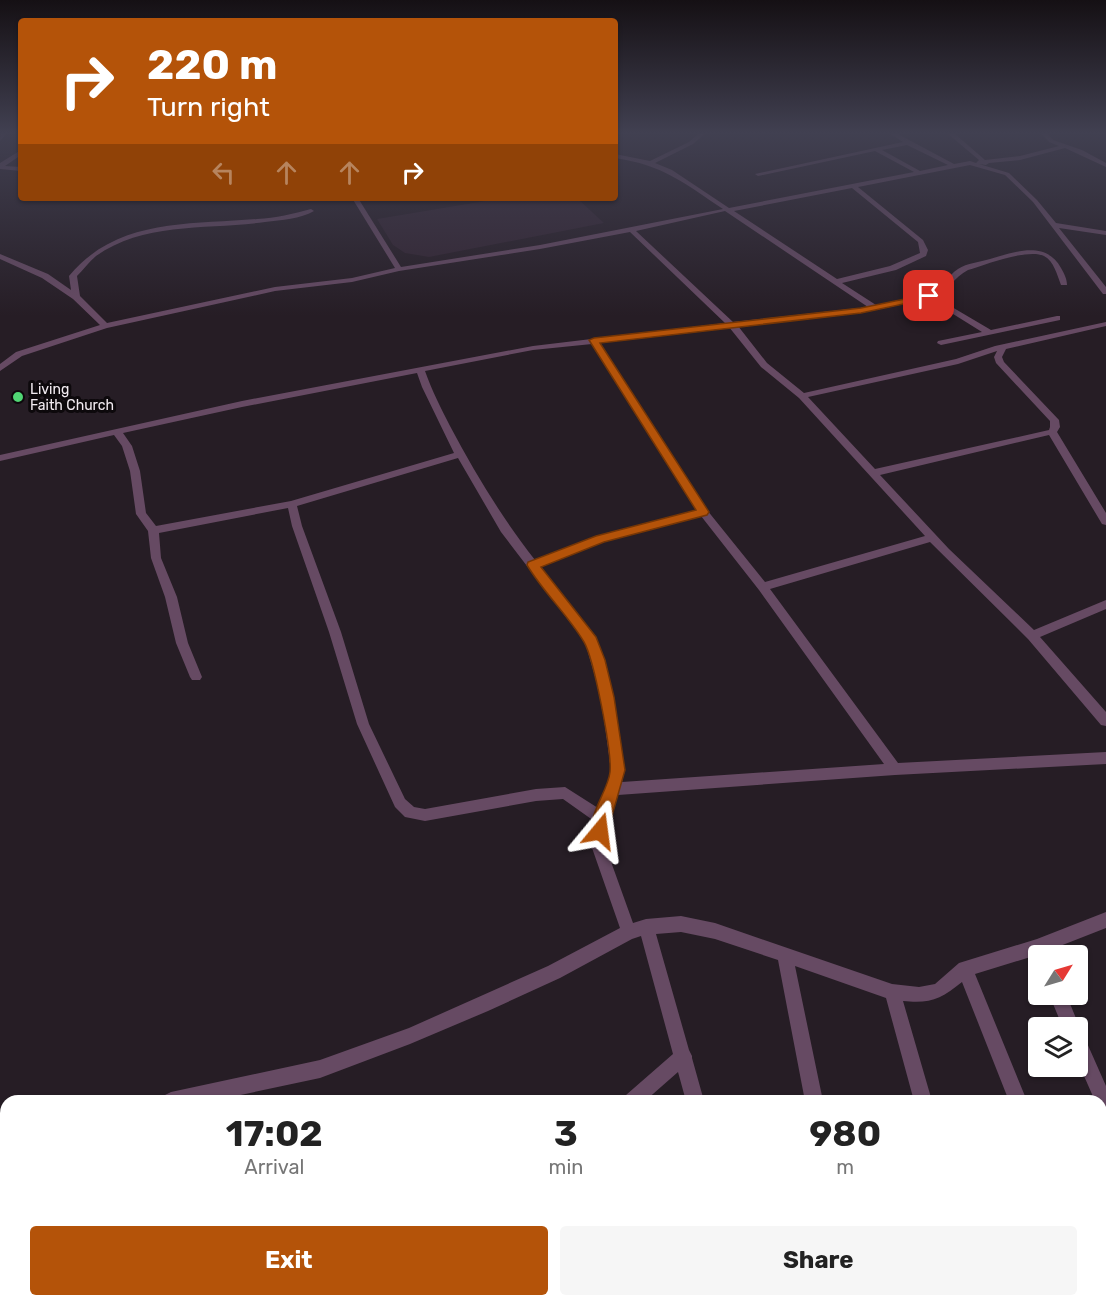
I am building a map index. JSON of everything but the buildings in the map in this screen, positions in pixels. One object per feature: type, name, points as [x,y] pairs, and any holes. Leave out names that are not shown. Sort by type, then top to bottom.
[{"type":"street","points":[[701,194],[791,255],[861,310]]},
{"type":"street","points":[[0,368],[19,354],[105,326],[275,289],[360,279],[399,269],[540,247],[807,194]]},
{"type":"street","points":[[837,282],[893,268],[917,258],[924,250],[921,242],[863,194]]},
{"type":"street","points":[[1028,194],[1055,225],[1106,292]]},
{"type":"street","points":[[357,201],[399,269]]},
{"type":"street","points":[[76,297],[73,276],[82,263],[114,243],[163,229],[208,223],[284,218],[311,211]]},
{"type":"street","points":[[1055,225],[1106,233]]},
{"type":"street","points":[[631,230],[731,324],[764,365],[802,396],[932,538],[1032,636],[1106,721]]},
{"type":"street","points":[[0,458],[116,431],[533,348],[875,308],[929,296],[944,290],[954,273],[1032,252],[1047,255],[1057,265],[1064,283]]},
{"type":"street","points":[[791,255],[875,308]]},
{"type":"street","points":[[0,256],[45,276],[76,297],[105,326]]},
{"type":"street","points":[[929,296],[990,333]]},
{"type":"street","points":[[941,344],[1057,318]]},
{"type":"street","points":[[802,396],[958,361],[1003,347],[1106,324]]},
{"type":"street","points":[[594,340],[703,512],[763,587],[895,769]]},
{"type":"street","points":[[873,473],[1052,432],[1055,427],[1054,420],[1000,363],[998,357],[1003,347]]},
{"type":"street","points":[[420,369],[426,387],[460,454],[505,529],[591,641],[607,697],[618,770],[614,789],[601,818],[598,845],[629,932]]},
{"type":"street","points":[[116,431],[127,446],[135,471],[141,514],[153,531],[156,558],[171,597],[182,643],[196,677]]},
{"type":"street","points":[[1052,432],[1106,522]]},
{"type":"street","points":[[153,531],[292,504],[460,454]]},
{"type":"street","points":[[292,504],[297,526],[335,632],[363,724],[400,803],[410,813],[425,815],[536,795],[565,793],[601,818]]},
{"type":"street","points":[[533,565],[601,539],[703,512]]},
{"type":"street","points":[[763,587],[932,538]]},
{"type":"street","points":[[1032,636],[1106,604]]},
{"type":"street","points":[[614,789],[895,769],[1106,758]]},
{"type":"street","points":[[1051,945],[1106,920]]},
{"type":"street","points":[[199,1095],[320,1069],[399,1040],[554,972],[629,932],[646,927],[681,924],[715,931],[892,992],[919,995],[939,991],[965,969],[1028,953]]},
{"type":"street","points":[[646,927],[694,1095]]},
{"type":"street","points":[[785,957],[812,1095]]},
{"type":"street","points":[[965,969],[1016,1095]]},
{"type":"street","points":[[892,992],[921,1095]]},
{"type":"street","points":[[639,1095],[684,1056]]},
{"type":"street","points":[[1088,1065],[1101,1095]]},
{"type":"shaded area","points":[[485,201],[580,201],[604,223],[429,257],[405,253],[393,245],[377,219]]},
{"type":"place","name":"Living Faith Church","points":[[18,397]]},
{"type":"route","points":[[600,831],[601,818],[614,789],[618,770],[607,697],[598,660],[591,641],[533,565],[601,539],[703,512],[594,340],[861,310],[929,296]]}]
